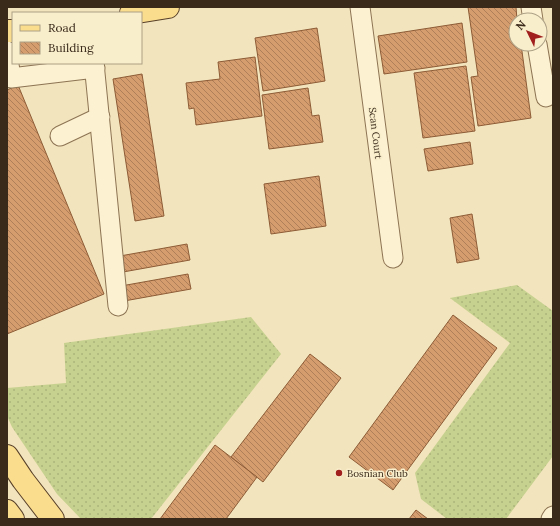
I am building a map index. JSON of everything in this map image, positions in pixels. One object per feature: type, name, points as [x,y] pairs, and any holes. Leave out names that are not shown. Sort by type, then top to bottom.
[{"type":"main road","points":[[137,12],[168,7]]},
{"type":"main road","points":[[7,456],[22,480],[53,519]]},
{"type":"main road","points":[[7,511],[13,519]]},
{"type":"street","name":"Scan Court","points":[[360,7],[393,258]]},
{"type":"street","points":[[7,51],[9,79],[95,66],[118,306]]},
{"type":"street","points":[[538,52],[546,97]]},
{"type":"street","points":[[60,136],[100,117]]},
{"type":"green space","points":[[517,285],[553,311],[553,456],[506,519],[447,519],[421,499],[415,473],[510,343],[450,298]]},
{"type":"green space","points":[[251,317],[281,354],[151,519],[81,519],[57,494],[12,427],[7,416],[7,388],[66,383],[64,343]]},
{"type":"building","points":[[468,7],[516,7],[516,12],[508,12],[508,52],[522,52],[531,118],[478,126],[471,77],[478,76]]},
{"type":"building","points":[[462,23],[467,62],[384,74],[378,36]]},
{"type":"building","points":[[317,28],[325,81],[263,91],[255,38]]},
{"type":"building","points":[[255,57],[262,116],[196,125],[194,108],[189,109],[186,83],[220,79],[218,62]]},
{"type":"building","points":[[466,66],[475,131],[423,138],[414,73]]},
{"type":"building","points":[[142,74],[164,216],[135,221],[113,79]]},
{"type":"building","points":[[18,85],[104,294],[7,334],[7,90]]},
{"type":"building","points":[[308,88],[312,116],[319,115],[323,142],[269,149],[262,95]]},
{"type":"building","points":[[470,142],[473,164],[428,171],[424,149]]},
{"type":"building","points":[[319,176],[326,226],[271,234],[264,184]]},
{"type":"building","points":[[472,214],[479,259],[457,263],[450,218]]},
{"type":"building","points":[[187,244],[190,260],[123,272],[120,256]]},
{"type":"building","points":[[188,274],[191,289],[124,301],[121,286]]},
{"type":"building","points":[[453,315],[497,348],[393,490],[349,457]]},
{"type":"building","points":[[310,354],[341,378],[263,482],[231,457]]},
{"type":"building","points":[[215,445],[257,477],[226,519],[160,519]]},
{"type":"building","points":[[416,510],[428,519],[409,519]]},
{"type":"place","name":"Bosnian Club","points":[[339,473]]}]
